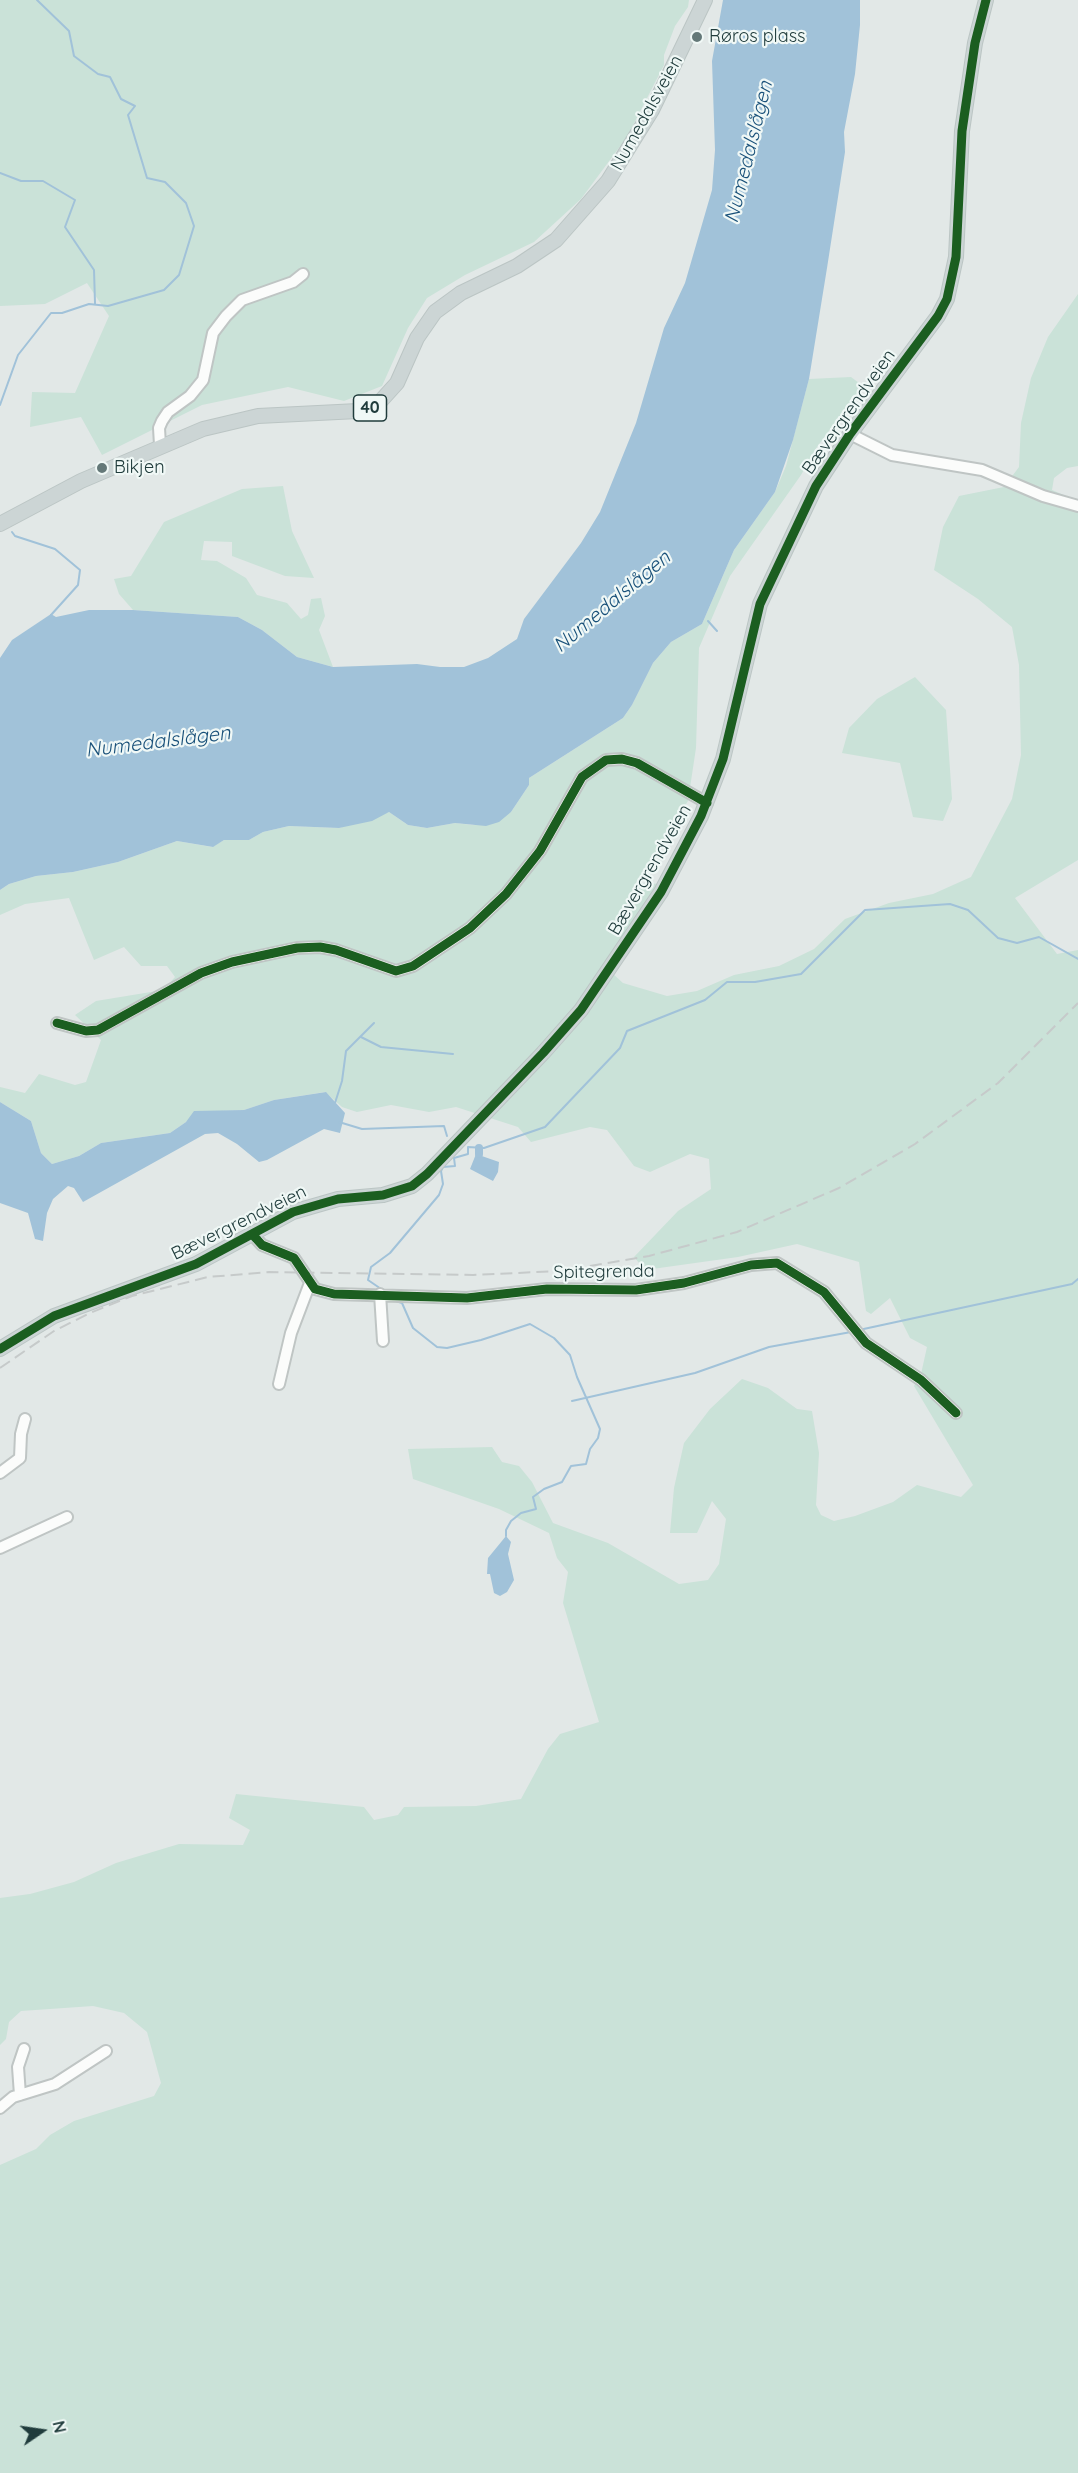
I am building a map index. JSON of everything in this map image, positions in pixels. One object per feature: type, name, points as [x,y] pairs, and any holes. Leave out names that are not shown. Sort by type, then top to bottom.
[{"type":"main road","name":"Numedalsveien","points":[[0,524],[81,481],[203,429],[244,418],[283,413],[358,411],[383,400],[401,376],[417,338],[435,312],[461,293],[517,266],[556,240],[608,181],[648,118],[705,0]]},
{"type":"main road","name":"Bævergrendveien","points":[[0,1349],[54,1316],[196,1264],[293,1212],[316,1203],[394,1193],[412,1186],[427,1174],[543,1053],[580,1010],[661,892],[707,803],[723,759],[746,653],[764,594],[816,486],[850,434],[938,316],[951,289],[957,257],[962,131],[975,43],[986,0]]},
{"type":"street","points":[[160,446],[159,428],[162,421],[168,412],[190,396],[203,380],[213,333],[226,315],[242,300],[293,282],[303,274]]},
{"type":"street","points":[[850,434],[892,454],[982,470],[1043,496],[1078,506]]},
{"type":"street","points":[[57,1023],[86,1030],[98,1030],[201,973],[232,962],[297,948],[320,947],[336,950],[396,971],[413,966],[470,928],[506,894],[540,851],[582,777],[606,760],[622,759],[637,763],[707,803]]},
{"type":"street","points":[[252,1234],[262,1245],[294,1258],[310,1283],[291,1333],[279,1384]]},
{"type":"street","name":"Spitegrenda","points":[[310,1283],[315,1289],[327,1293],[467,1298],[564,1288],[645,1290],[684,1283],[751,1265],[777,1263],[824,1292],[866,1343],[921,1380],[956,1413]]},
{"type":"street","points":[[380,1294],[383,1341]]},
{"type":"street","points":[[0,1473],[20,1458],[21,1434],[25,1419]]},
{"type":"street","points":[[0,1548],[67,1517]]},
{"type":"street","points":[[20,2095],[18,2067],[24,2049]]},
{"type":"street","points":[[0,2108],[20,2095],[55,2084],[106,2051]]},
{"type":"green space","points":[[0,0],[689,0],[688,7],[675,26],[664,55],[664,65],[627,137],[581,199],[534,242],[465,275],[427,298],[408,328],[382,386],[344,401],[288,387],[202,405],[102,455],[81,417],[30,427],[32,392],[75,393],[109,316],[87,283],[45,304],[0,306]]},
{"type":"green space","points":[[1078,294],[1078,466],[1067,468],[1054,478],[1052,490],[1078,501],[1078,860],[1015,898],[1057,954],[1078,950],[1078,2473],[0,2473],[0,2165],[36,2149],[50,2135],[74,2121],[154,2096],[161,2083],[147,2032],[124,2013],[93,2006],[21,2011],[9,2022],[6,2039],[0,2045],[0,1898],[30,1894],[74,1882],[116,1863],[179,1844],[243,1845],[250,1830],[229,1818],[236,1794],[364,1807],[374,1820],[398,1815],[404,1807],[476,1806],[521,1799],[548,1749],[560,1734],[599,1722],[563,1603],[568,1572],[557,1558],[549,1533],[499,1509],[413,1479],[408,1449],[492,1447],[502,1462],[519,1466],[532,1482],[553,1523],[608,1543],[679,1584],[708,1580],[719,1564],[726,1519],[712,1501],[697,1533],[670,1533],[674,1488],[684,1443],[710,1409],[742,1379],[768,1388],[797,1409],[812,1411],[819,1453],[816,1505],[821,1515],[834,1521],[893,1502],[917,1485],[961,1497],[973,1485],[914,1386],[921,1374],[927,1347],[910,1338],[890,1298],[871,1314],[866,1311],[859,1262],[797,1244],[738,1257],[645,1270],[634,1257],[678,1211],[711,1189],[709,1159],[690,1154],[650,1172],[634,1166],[607,1130],[590,1127],[531,1142],[518,1127],[456,1107],[429,1112],[391,1105],[357,1112],[342,1107],[325,1092],[274,1100],[244,1110],[222,1111],[186,1122],[170,1133],[101,1143],[79,1156],[52,1164],[41,1153],[31,1121],[0,1102],[0,1087],[25,1093],[39,1074],[75,1085],[86,1082],[101,1040],[75,1015],[96,1001],[163,990],[175,977],[167,966],[141,966],[124,947],[94,960],[69,898],[25,904],[0,915],[0,890],[9,884],[36,876],[73,872],[118,862],[177,841],[212,847],[224,840],[249,840],[263,832],[289,826],[339,828],[389,812],[408,825],[427,828],[455,823],[473,825],[511,812],[529,785],[529,778],[623,718],[653,663],[671,642],[702,624],[734,550],[775,492],[786,466],[809,379],[851,377],[863,386],[817,447],[801,475],[730,576],[699,648],[696,748],[688,801],[636,883],[663,884],[612,973],[623,983],[667,996],[697,991],[734,975],[779,966],[814,949],[845,919],[889,903],[933,894],[971,877],[1012,799],[1021,755],[1019,665],[1012,627],[978,599],[934,570],[943,527],[959,496],[1004,487],[1019,467],[1021,423],[1031,378],[1048,337]]},
{"type":"green space","points":[[283,486],[292,531],[314,578],[285,576],[232,556],[232,542],[204,541],[201,560],[217,561],[246,578],[257,595],[287,603],[301,619],[308,615],[311,599],[321,598],[325,616],[319,630],[333,667],[297,657],[262,630],[238,617],[133,610],[119,594],[114,579],[131,576],[164,522],[242,489]]},
{"type":"green space","points":[[915,677],[946,710],[952,799],[943,821],[913,817],[900,763],[842,753],[849,728],[877,699]]},
{"type":"water","name":"Numedalslågen","points":[[723,0],[860,0],[860,25],[855,74],[844,132],[845,152],[827,268],[809,379],[793,440],[775,492],[734,550],[702,624],[671,642],[653,663],[623,718],[529,778],[529,785],[511,812],[499,822],[486,826],[455,823],[427,828],[408,825],[389,812],[372,821],[339,828],[289,826],[263,832],[249,840],[224,840],[213,847],[177,841],[118,862],[73,872],[36,876],[9,884],[0,890],[0,658],[12,640],[51,614],[56,617],[89,610],[133,610],[238,617],[262,630],[297,657],[333,667],[417,664],[464,667],[488,658],[517,639],[524,619],[581,543],[600,512],[636,423],[664,328],[685,283],[712,190],[715,150],[712,61]]},
{"type":"water","points":[[326,1092],[345,1113],[340,1133],[324,1129],[267,1160],[259,1162],[237,1144],[218,1133],[205,1134],[83,1202],[74,1188],[68,1186],[53,1199],[47,1213],[43,1241],[35,1239],[28,1213],[0,1203],[0,1102],[31,1121],[41,1153],[52,1164],[79,1156],[101,1143],[170,1133],[186,1122],[194,1111],[244,1110],[274,1100]]},
{"type":"water","points":[[476,1154],[499,1162],[498,1172],[493,1181],[470,1169]]},
{"type":"water","points":[[506,1536],[511,1542],[508,1554],[514,1580],[507,1592],[500,1596],[494,1593],[490,1574],[487,1574],[488,1558]]},
{"type":"waterway","points":[[0,405],[18,355],[51,313],[62,313],[89,304],[108,306],[164,290],[179,275],[194,226],[186,203],[165,182],[147,178],[128,115],[135,106],[121,99],[110,77],[98,74],[74,56],[69,31],[37,0]]},
{"type":"waterway","points":[[0,173],[21,181],[43,181],[75,200],[65,227],[94,270],[95,303]]},
{"type":"waterway","points":[[12,532],[15,536],[55,549],[80,570],[78,585],[51,615]]},
{"type":"waterway","points":[[708,621],[717,631]]},
{"type":"waterway","points":[[387,1293],[368,1280],[371,1267],[390,1253],[439,1195],[443,1184],[441,1171],[443,1167],[455,1166],[454,1158],[468,1154],[468,1147],[484,1148],[545,1127],[620,1048],[627,1031],[705,1000],[727,982],[755,982],[801,974],[865,910],[950,904],[968,910],[998,938],[1017,943],[1039,937],[1078,959]]},
{"type":"waterway","points":[[335,1103],[342,1081],[346,1051],[374,1023]]},
{"type":"waterway","points":[[361,1037],[381,1047],[453,1054]]},
{"type":"waterway","points":[[339,1122],[362,1129],[444,1126],[447,1136]]},
{"type":"waterway","points":[[479,1148],[479,1154]]},
{"type":"waterway","points":[[859,1330],[1072,1284],[1078,1279]]},
{"type":"waterway","points":[[392,1300],[402,1303],[413,1328],[437,1347],[447,1348],[481,1340],[530,1324],[554,1338],[570,1355],[600,1429],[598,1438],[590,1449],[586,1464],[571,1466],[562,1482],[544,1489],[533,1497],[536,1509],[521,1513],[511,1521],[506,1530],[506,1536]]},
{"type":"waterway","points":[[572,1401],[695,1373],[769,1347],[851,1332]]},
{"type":"railway","points":[[0,1368],[54,1331],[90,1313],[132,1296],[208,1277],[269,1272],[473,1275],[560,1271],[649,1256],[737,1232],[839,1188],[915,1144],[998,1083],[1078,1003]]},
{"type":"cycle path","points":[[0,1349],[54,1316],[196,1264],[293,1212],[338,1199],[383,1195],[412,1186],[427,1174],[581,1010],[661,892],[701,816],[723,759],[760,604],[816,486],[850,434],[938,316],[947,299],[956,257],[962,131],[975,43],[986,0]]},
{"type":"cycle path","points":[[57,1023],[86,1031],[98,1030],[201,973],[232,962],[297,948],[320,947],[336,950],[396,971],[413,966],[470,928],[506,894],[540,851],[582,777],[606,760],[622,759],[637,763],[707,803]]},
{"type":"cycle path","points":[[252,1234],[262,1245],[294,1258],[315,1289],[334,1294],[467,1298],[547,1289],[636,1290],[684,1283],[751,1265],[777,1263],[824,1292],[866,1343],[921,1380],[956,1413]]},
{"type":"place","name":"Røros plass","points":[[697,37]]},
{"type":"place","name":"Bikjen","points":[[102,468]]}]
